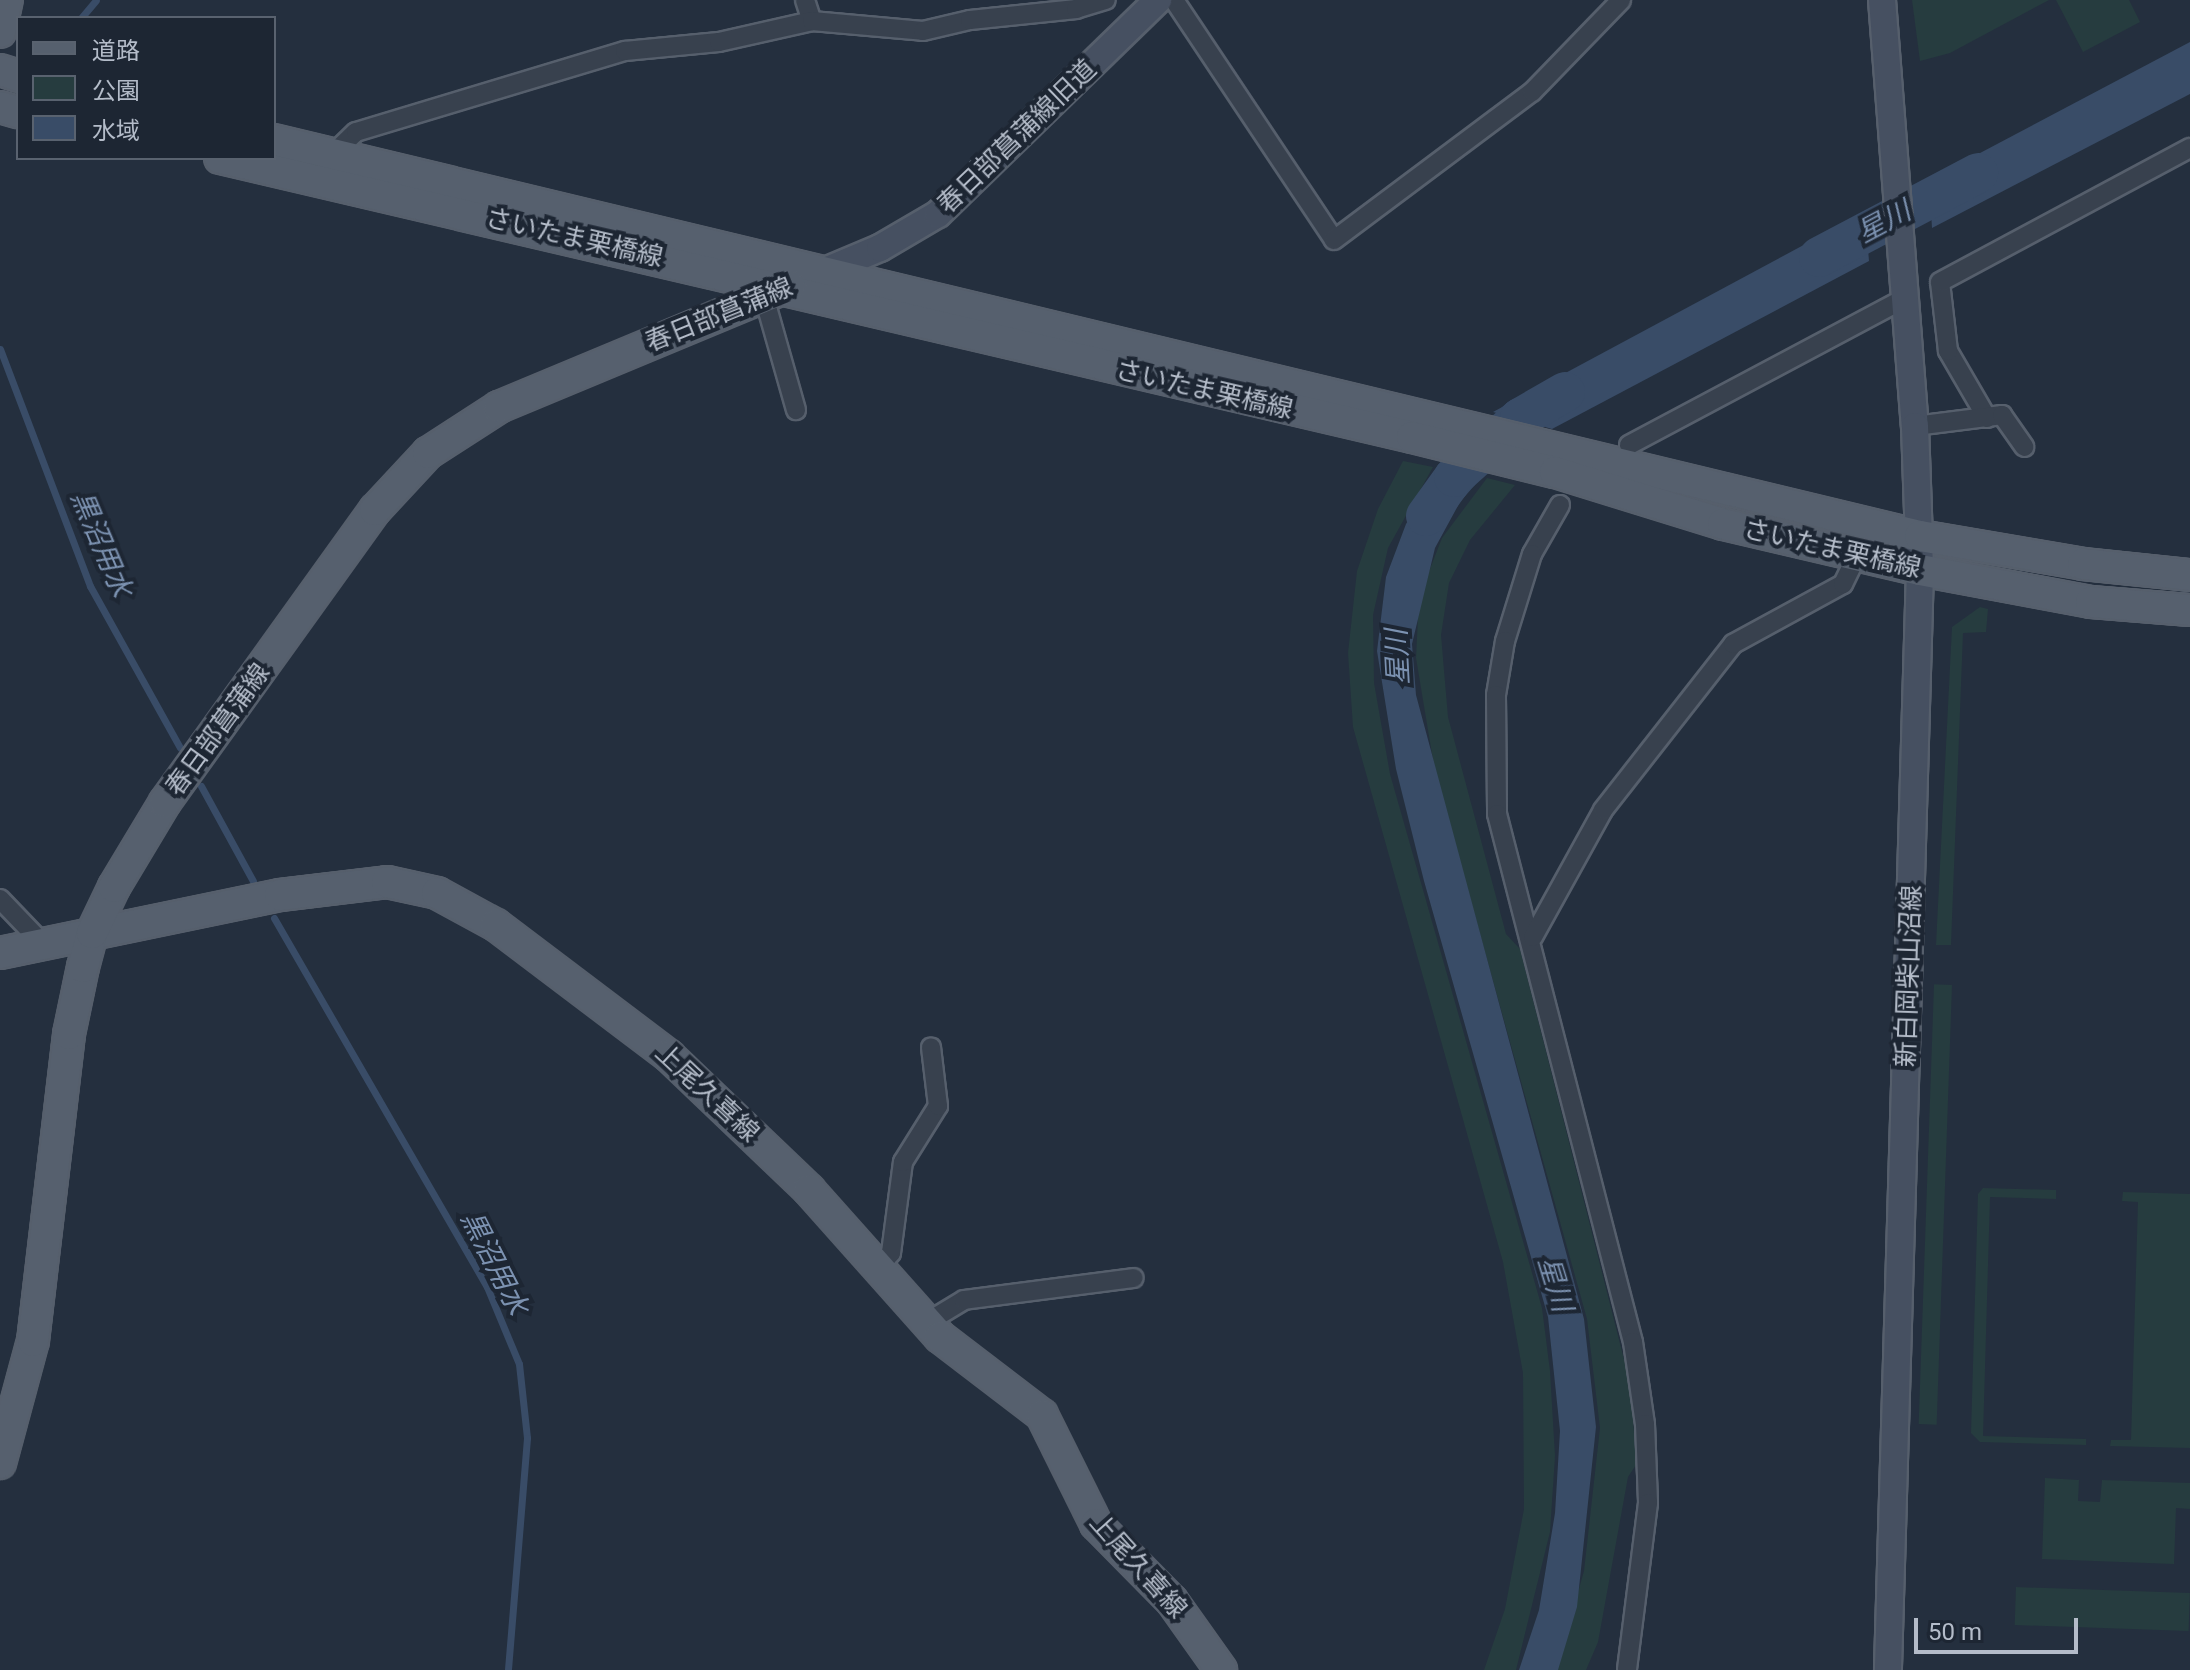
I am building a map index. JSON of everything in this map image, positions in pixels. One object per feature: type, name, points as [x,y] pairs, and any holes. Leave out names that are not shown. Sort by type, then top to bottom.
[{"type":"main road","points":[[0,32],[7,0]]},
{"type":"main road","name":"さいたま栗橋線","points":[[276,141],[616,220],[1567,464],[1920,536],[2083,564],[2190,575]]},
{"type":"main road","name":"さいたま栗橋線","points":[[228,160],[771,293],[1212,394],[1424,428]]},
{"type":"main road","name":"春日部菖蒲線","points":[[0,1463],[33,1341],[69,1034],[92,933],[165,802],[375,510],[428,453],[499,407],[818,274]]},
{"type":"main road","name":"さいたま栗橋線","points":[[1567,464],[1723,524],[1920,570],[2091,602],[2190,610]]},
{"type":"main road","name":"上尾久喜線","points":[[0,953],[359,884],[411,885],[437,893],[539,953],[669,1056],[809,1190],[926,1323],[1042,1415],[1096,1524],[1172,1601],[1221,1670]]},
{"type":"street","points":[[805,0],[812,21]]},
{"type":"street","points":[[332,155],[356,132],[625,51],[719,42],[812,21],[923,31],[970,20],[1076,9],[1106,0]]},
{"type":"street","name":"春日部菖蒲線旧道","points":[[818,274],[880,248],[938,214],[1158,0]]},
{"type":"street","points":[[1174,0],[1334,240],[1532,92],[1621,0]]},
{"type":"street","name":"新白岡柴山沼線","points":[[1882,0],[1915,426],[1920,536],[1888,1670]]},
{"type":"street","points":[[1987,418],[1948,351],[1940,282],[2190,148]]},
{"type":"street","points":[[1629,445],[1905,290]]},
{"type":"street","points":[[771,293],[768,311],[796,410]]},
{"type":"street","points":[[1915,426],[2002,415],[2024,447]]},
{"type":"street","points":[[1560,505],[1532,554],[1505,641],[1496,695],[1497,814],[1533,937],[1626,1314],[1645,1424],[1648,1503],[1627,1670]]},
{"type":"street","points":[[1533,937],[1603,810],[1733,644],[1843,584],[1857,555]]},
{"type":"street","points":[[0,899],[43,944]]},
{"type":"street","points":[[877,1270],[891,1253],[903,1162],[938,1106],[931,1047]]},
{"type":"street","points":[[926,1323],[964,1300],[1134,1278]]},
{"type":"green space","points":[[1912,0],[2049,0],[1950,53],[1920,61]]},
{"type":"green space","points":[[2056,0],[2129,0],[2140,22],[2083,52]]},
{"type":"green space","points":[[1403,461],[1433,467],[1388,548],[1373,615],[1374,683],[1390,774],[1542,1308],[1550,1371],[1555,1456],[1550,1532],[1516,1670],[1484,1670],[1505,1609],[1524,1509],[1523,1373],[1503,1262],[1353,727],[1348,653],[1357,571],[1378,509]]},
{"type":"green space","points":[[1487,478],[1515,485],[1470,540],[1449,583],[1441,635],[1448,717],[1506,934],[1520,949],[1631,1387],[1636,1465],[1628,1477],[1598,1642],[1586,1670],[1556,1670],[1584,1571],[1600,1428],[1587,1319],[1435,772],[1416,658],[1419,597],[1442,538]]},
{"type":"green space","points":[[1980,607],[1988,609],[1986,632],[1963,633],[1951,945],[1936,945],[1952,627]]},
{"type":"green space","points":[[1934,984],[1952,985],[1937,1425],[1919,1424]]},
{"type":"green space","points":[[1983,1188],[2056,1190],[2056,1199],[1990,1197],[1983,1436],[2086,1439],[2086,1445],[1980,1442],[1971,1433],[1978,1194]]},
{"type":"green space","points":[[2123,1192],[2190,1194],[2190,1448],[2110,1446],[2111,1440],[2131,1440],[2138,1202],[2122,1201]]},
{"type":"green space","points":[[2045,1478],[2079,1480],[2078,1501],[2100,1502],[2102,1480],[2190,1483],[2190,1509],[2176,1508],[2174,1564],[2042,1559]]},
{"type":"green space","points":[[2016,1587],[2190,1593],[2189,1631],[2015,1625]]},
{"type":"water","points":[[2190,42],[2190,94],[1932,228],[1929,180]]},
{"type":"water","points":[[1865,212],[1869,261],[1552,429],[1493,412]]},
{"type":"water","points":[[1440,469],[1480,479],[1460,502],[1435,548],[1412,644],[1416,695],[1584,1319],[1596,1427],[1577,1607],[1558,1670],[1519,1670],[1539,1610],[1555,1513],[1560,1431],[1548,1317],[1424,881],[1396,769],[1377,651],[1386,577],[1406,524]]},
{"type":"waterway","name":"黒沼用水","points":[[83,16],[96,0]]},
{"type":"waterway","name":"星川","points":[[1819,257],[1978,173]]},
{"type":"waterway","name":"黒沼用水","points":[[0,349],[90,586],[180,748]]},
{"type":"waterway","name":"星川","points":[[1426,516],[1454,477],[1520,418],[1565,392]]},
{"type":"waterway","name":"黒沼用水","points":[[201,786],[253,881]]},
{"type":"waterway","name":"黒沼用水","points":[[274,918],[487,1287],[519,1364],[527,1438],[508,1670]]}]
